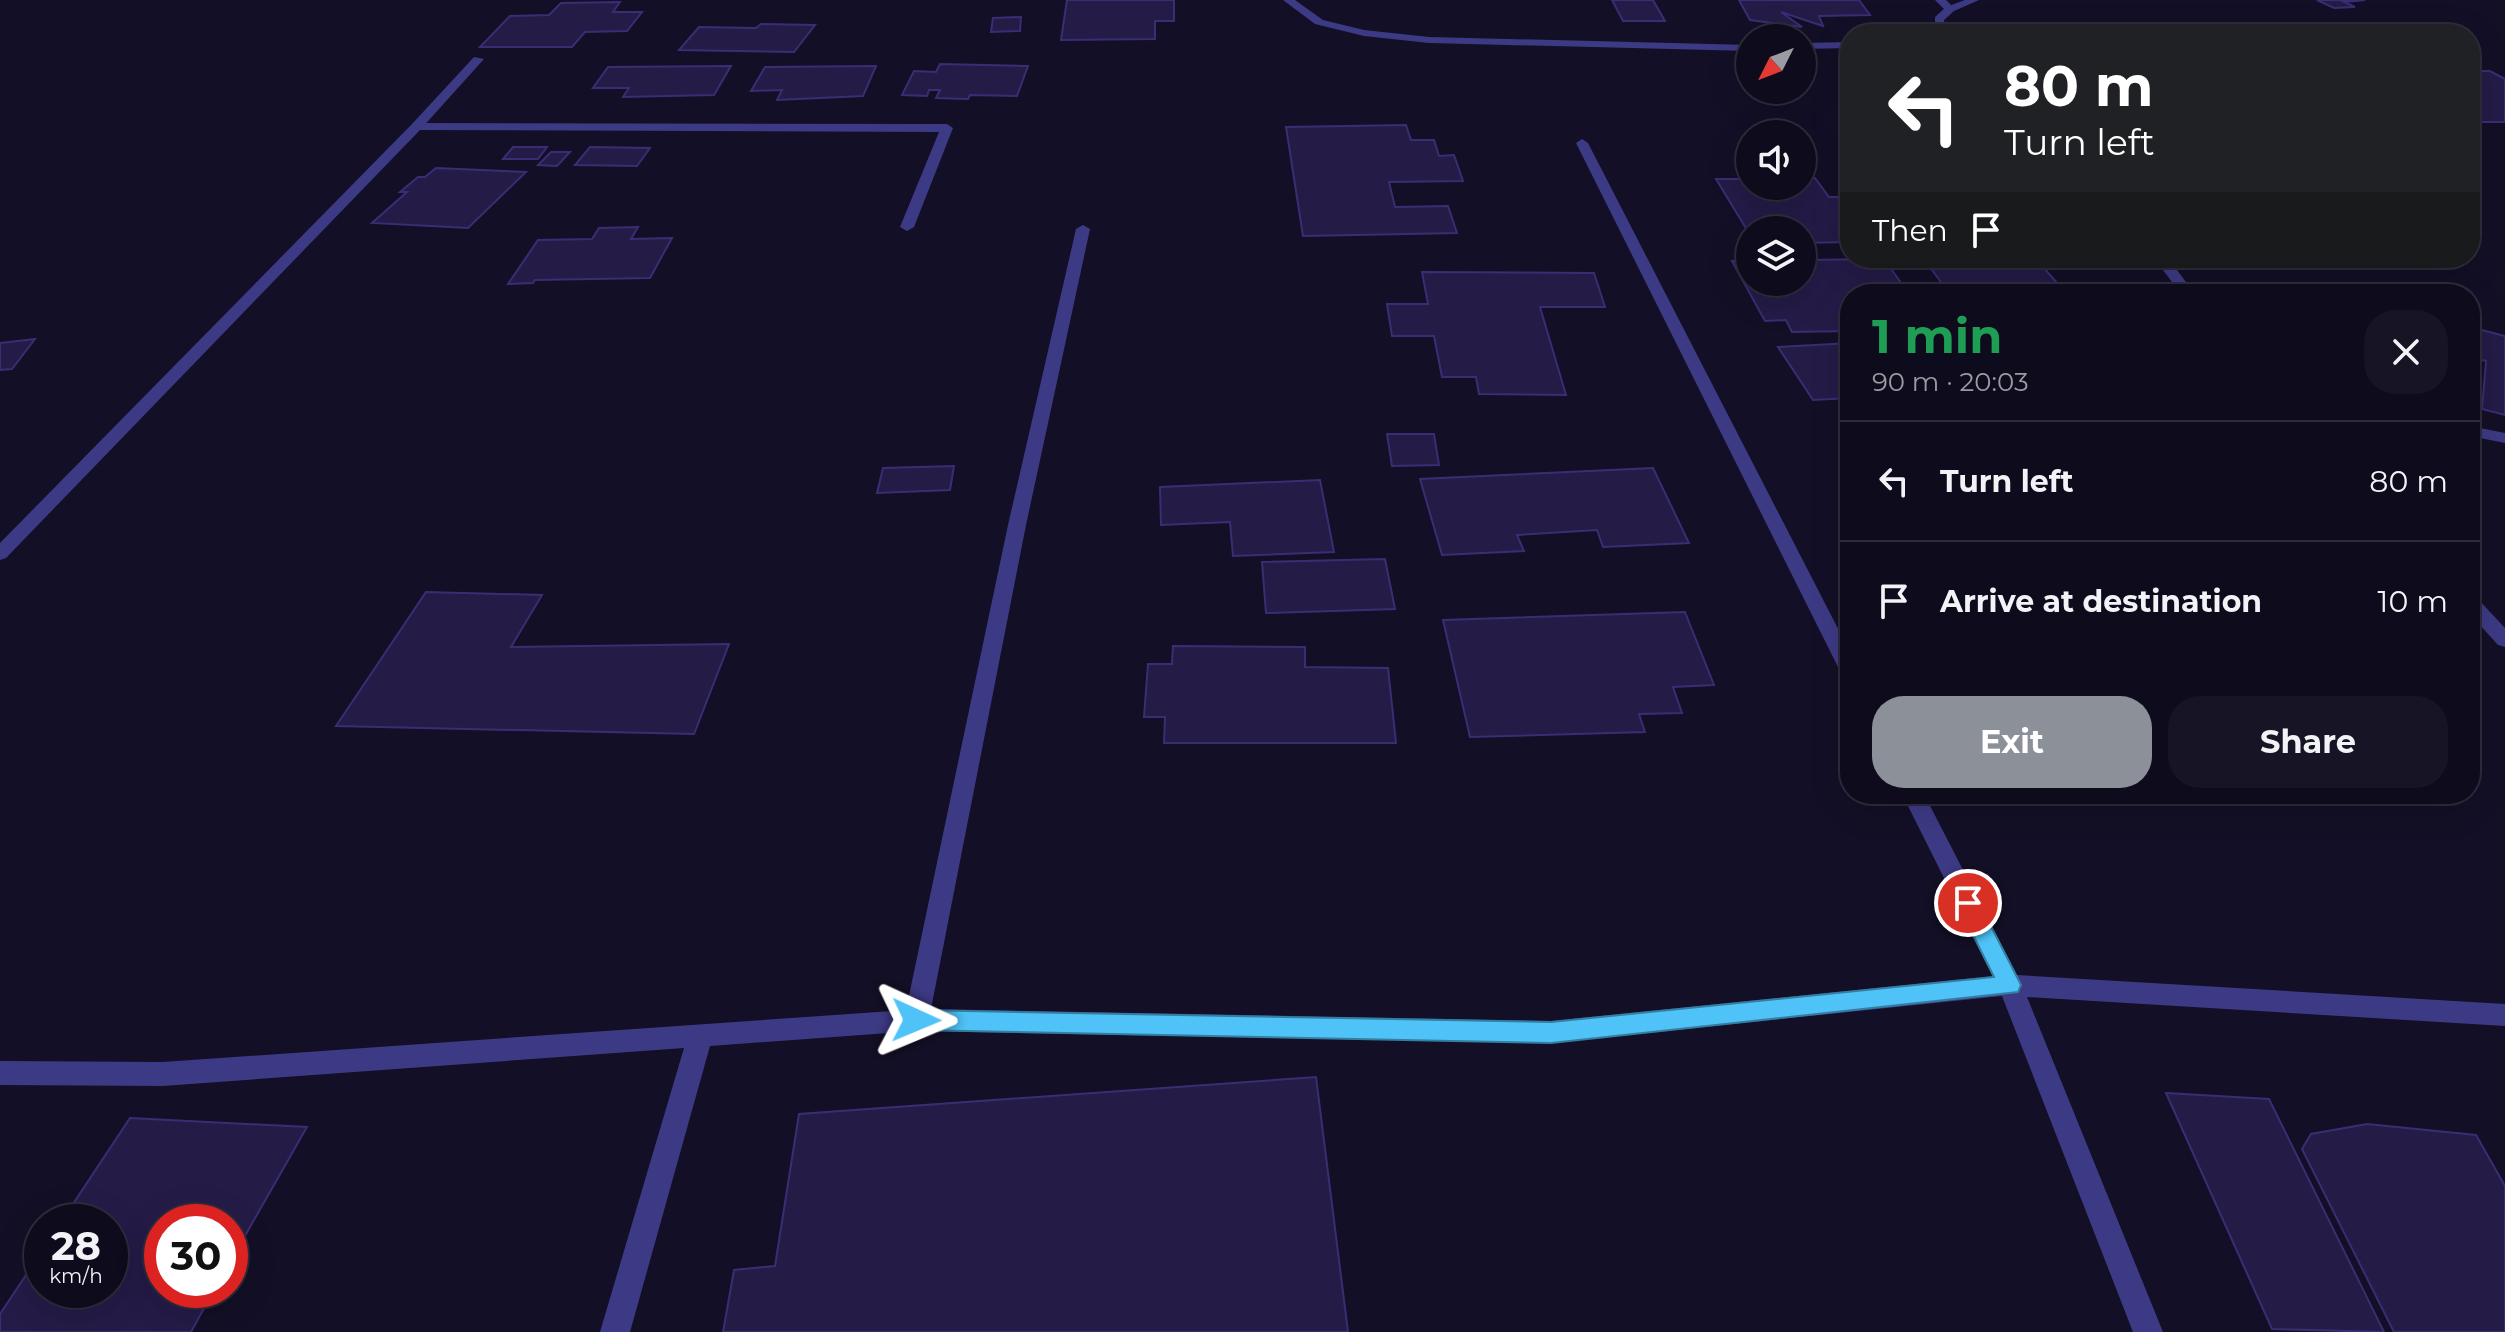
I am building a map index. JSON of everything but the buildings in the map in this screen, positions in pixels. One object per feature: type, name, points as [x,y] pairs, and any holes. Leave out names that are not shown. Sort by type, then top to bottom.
[{"type":"street","points":[[1288,0],[1319,22],[1377,35],[1429,40],[1736,48]]},
{"type":"street","points":[[1940,0],[1950,9]]},
{"type":"street","points":[[1939,24],[1939,19],[1950,9],[1974,0]]},
{"type":"street","points":[[1816,46],[1840,45]]},
{"type":"street","points":[[0,554],[416,127],[478,59]]},
{"type":"street","points":[[416,127],[947,128],[907,227]]},
{"type":"street","points":[[1582,143],[1840,651]]},
{"type":"street","points":[[916,1020],[1017,525],[1083,229]]},
{"type":"street","points":[[2480,433],[2505,438]]},
{"type":"street","points":[[2480,613],[2505,640]]},
{"type":"street","points":[[1918,804],[2010,985],[2148,1332]]},
{"type":"street","points":[[0,1073],[163,1074],[916,1020],[1551,1032],[2010,985],[2505,1015]]},
{"type":"street","points":[[615,1332],[700,1035]]},
{"type":"route","points":[[916,1020],[1551,1032],[2010,985],[1968,903]]}]
